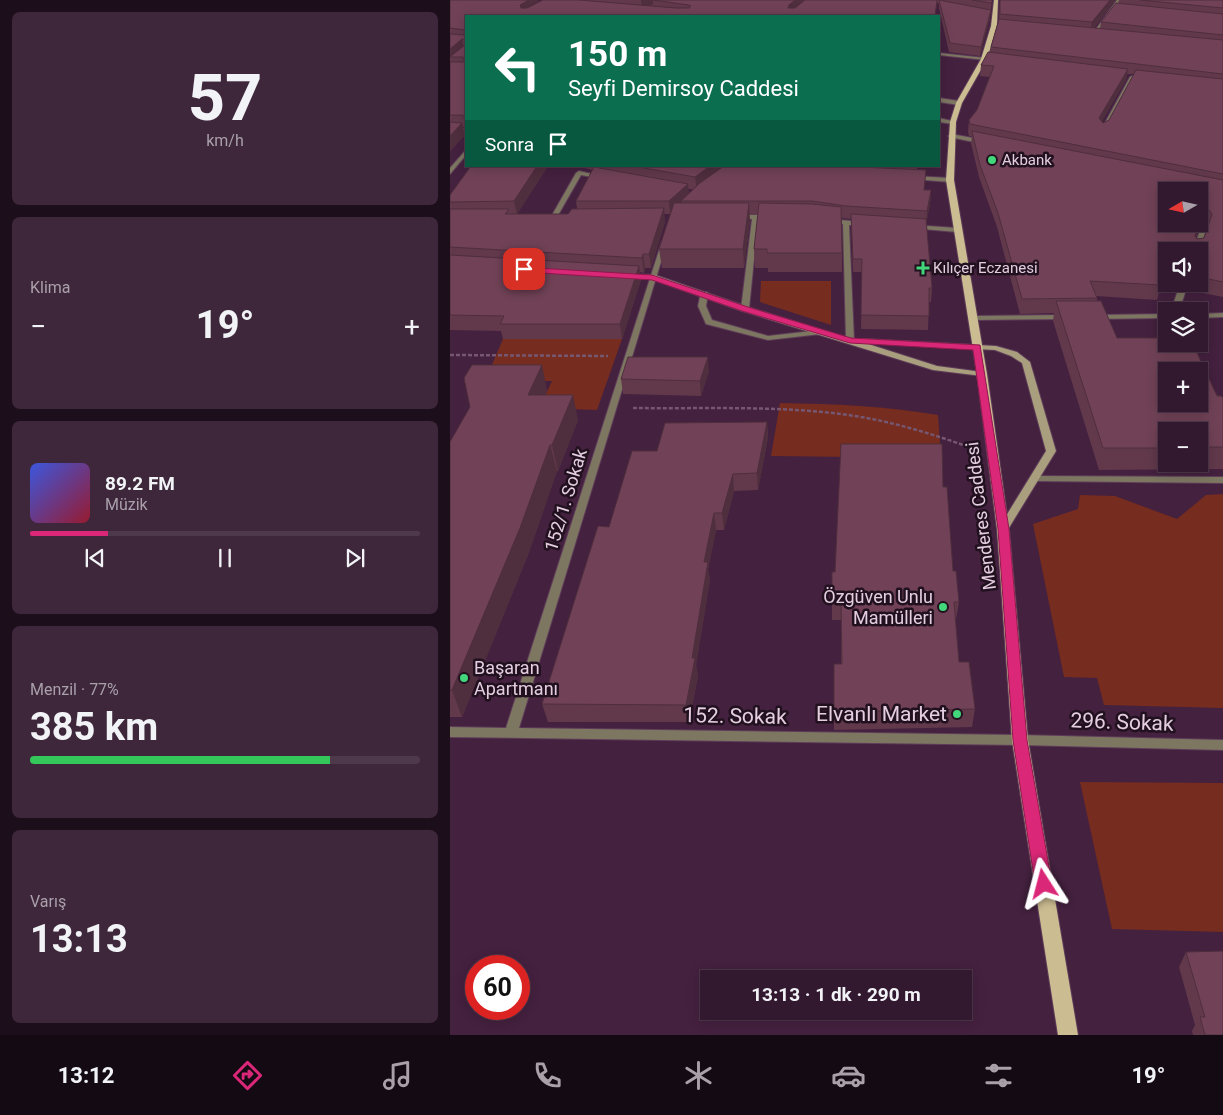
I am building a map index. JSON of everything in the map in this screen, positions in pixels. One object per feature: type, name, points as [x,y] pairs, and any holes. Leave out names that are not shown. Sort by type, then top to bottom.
[{"type":"main road","name":"Menderes Caddesi","points":[[996,0],[994,26],[984,59],[959,103],[953,122],[950,180],[982,374],[1004,529],[1020,740],[1068,1035]]},
{"type":"main road","points":[[624,275],[652,277],[745,309],[936,368],[982,374]]},
{"type":"main road","points":[[850,340],[996,348],[1014,354],[1026,362],[1051,451],[1036,479],[1004,529]]},
{"type":"street","points":[[1093,34],[1119,0]]},
{"type":"street","points":[[1112,10],[1122,10]]},
{"type":"street","points":[[984,14],[994,16]]},
{"type":"street","points":[[994,26],[1004,27]]},
{"type":"street","points":[[1083,34],[1102,36]]},
{"type":"street","points":[[940,54],[1004,62]]},
{"type":"street","points":[[1122,76],[1141,78]]},
{"type":"street","points":[[1102,131],[1132,77]]},
{"type":"street","points":[[940,100],[959,103]]},
{"type":"street","points":[[940,120],[953,122]]},
{"type":"street","points":[[450,130],[465,131]]},
{"type":"street","points":[[951,136],[990,143]]},
{"type":"street","points":[[450,172],[465,153]]},
{"type":"street","points":[[554,217],[579,173],[606,178]]},
{"type":"street","points":[[902,178],[950,180]]},
{"type":"street","points":[[544,217],[564,217]]},
{"type":"street","points":[[728,217],[774,217]]},
{"type":"street","points":[[745,309],[755,217]]},
{"type":"street","points":[[820,220],[874,225]]},
{"type":"street","points":[[846,223],[850,340]]},
{"type":"street","points":[[902,227],[957,230]]},
{"type":"street","name":"152/1. Sokak","points":[[511,732],[652,277],[667,235]]},
{"type":"street","points":[[704,294],[702,306],[709,322],[768,338],[821,332]]},
{"type":"street","points":[[1208,316],[1223,315]]},
{"type":"street","points":[[1089,317],[1158,316]]},
{"type":"street","points":[[973,318],[1079,317]]},
{"type":"street","points":[[1036,479],[1223,480]]},
{"type":"street","name":"152. Sokak","points":[[450,732],[1020,740]]},
{"type":"street","name":"296. Sokak","points":[[1020,740],[1223,745]]},
{"type":"path","points":[[450,355],[628,356]]},
{"type":"path","points":[[612,408],[771,409],[854,416],[923,431],[994,456]]},
{"type":"shaded area","points":[[761,281],[831,281],[831,325],[760,302]]},
{"type":"shaded area","points":[[503,339],[622,339],[597,410],[539,408],[552,381],[485,381]]},
{"type":"shaded area","points":[[780,403],[899,409],[938,415],[941,458],[771,456]]},
{"type":"shaded area","points":[[1223,494],[1223,708],[1104,705],[1097,678],[1064,677],[1033,524],[1078,509],[1080,495],[1115,496],[1177,519],[1206,495]]},
{"type":"shaded area","points":[[1080,782],[1223,783],[1223,932],[1112,929]]},
{"type":"building","points":[[450,0],[529,0],[520,5],[521,8],[527,8],[543,0],[579,0],[689,8],[691,6],[689,5],[653,0],[795,0],[788,8],[795,8],[805,0],[937,0],[935,15],[465,15],[465,30],[450,28]]},
{"type":"building","points":[[939,0],[991,10],[981,47],[950,43]]},
{"type":"building","points":[[972,0],[992,0],[992,3]]},
{"type":"building","points":[[1000,0],[1110,0],[1092,22],[1000,14]]},
{"type":"building","points":[[1140,0],[1223,0],[1223,8]]},
{"type":"building","points":[[1116,3],[1223,14],[1223,35],[1101,22]]},
{"type":"building","points":[[999,19],[1223,40],[1223,74],[991,47]]},
{"type":"building","points":[[465,30],[465,39],[462,39],[450,49],[450,34],[464,35]]},
{"type":"building","points":[[465,45],[465,62],[463,57],[450,57]]},
{"type":"building","points":[[988,52],[1128,69],[1099,118],[1103,123],[1109,120],[1136,70],[1223,79],[1223,174],[970,124],[969,120],[977,110],[994,66],[981,65]]},
{"type":"building","points":[[450,62],[465,62],[465,119],[463,115],[450,115]]},
{"type":"building","points":[[450,122],[462,123],[450,136]]},
{"type":"building","points":[[972,131],[1223,180],[1223,282],[1208,279],[1208,242],[1158,242],[1158,285],[1090,281],[1097,298],[1022,299],[998,213],[980,165]]},
{"type":"building","points":[[470,167],[536,167],[514,201],[450,202],[450,195]]},
{"type":"building","points":[[594,167],[688,184],[669,201],[576,201]]},
{"type":"building","points":[[639,167],[709,167],[695,177]]},
{"type":"building","points":[[723,167],[860,167],[926,170],[924,190],[931,190],[927,211],[846,206],[812,201],[681,201],[700,183]]},
{"type":"building","points":[[674,203],[749,203],[743,249],[659,249]]},
{"type":"building","points":[[759,203],[812,204],[841,207],[842,253],[767,253],[767,249],[754,249]]},
{"type":"building","points":[[664,208],[649,254],[643,254],[642,258],[450,247],[450,209],[509,209],[505,214],[568,214],[572,209]]},
{"type":"building","points":[[851,214],[926,219],[932,288],[929,288],[929,316],[861,315],[862,259],[853,259]]},
{"type":"building","points":[[450,255],[639,266],[620,324],[500,324],[504,316],[450,315]]},
{"type":"building","points":[[1056,301],[1101,301],[1117,338],[1158,338],[1158,352],[1197,352],[1201,362],[1158,362],[1158,412],[1208,412],[1208,376],[1217,396],[1223,398],[1223,447],[1208,447],[1208,422],[1158,422],[1158,448],[1103,448]]},
{"type":"building","points":[[628,357],[708,357],[700,381],[621,379]]},
{"type":"building","points":[[472,365],[542,365],[528,395],[573,395],[552,445],[550,445],[520,528],[452,690],[450,690],[450,442],[470,407],[464,378]]},
{"type":"building","points":[[767,422],[757,473],[733,474],[722,513],[714,513],[704,562],[708,562],[692,658],[695,658],[686,705],[542,704],[598,526],[609,527],[632,451],[657,451],[665,423]]},
{"type":"building","points":[[841,444],[942,444],[943,487],[947,487],[953,571],[956,571],[959,602],[954,602],[959,662],[969,662],[975,709],[834,712],[834,664],[842,664],[841,602],[832,602],[832,572],[835,572]]},
{"type":"building","points":[[1223,951],[1223,1035],[1205,1035],[1200,1017],[1205,1017],[1186,952]]},
{"type":"place","name":"Akbank","points":[[992,160]]},
{"type":"place","name":"Kılıçer Eczanesi","points":[[923,268]]},
{"type":"place","name":"Özgüven Unlu Mamülleri","points":[[943,607]]},
{"type":"place","name":"Başaran Apartmanı","points":[[464,678]]},
{"type":"place","name":"Elvanlı Market","points":[[957,714]]},
{"type":"route","points":[[524,269],[652,277],[745,309],[850,340],[977,347],[1004,529],[1020,740],[1044,884]]}]
